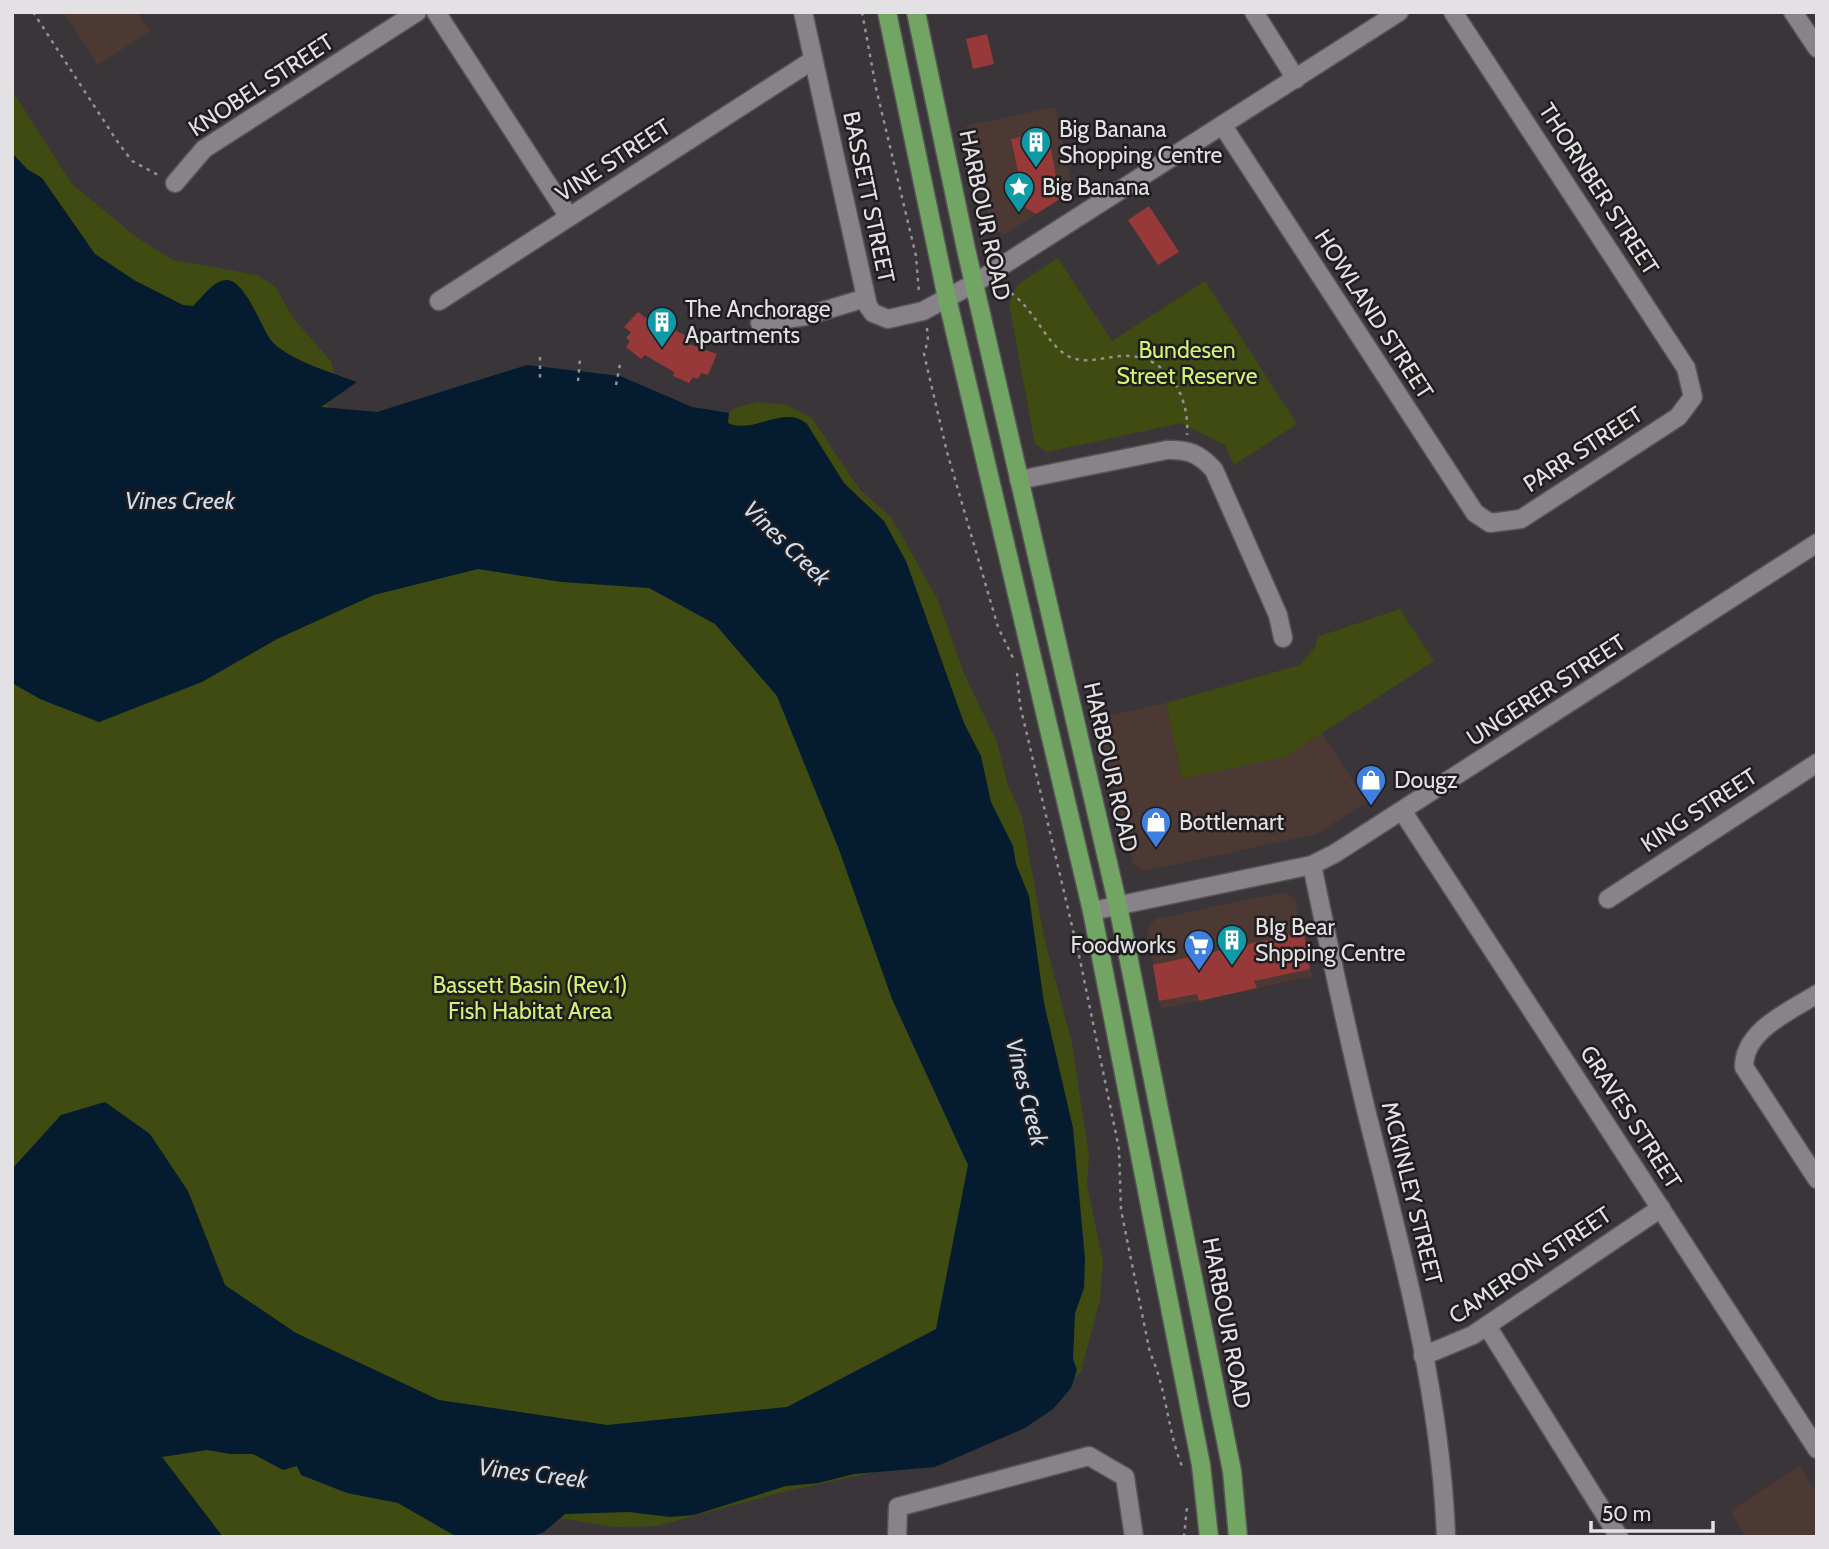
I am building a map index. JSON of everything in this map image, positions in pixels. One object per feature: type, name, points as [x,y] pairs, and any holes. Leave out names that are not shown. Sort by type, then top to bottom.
[{"type":"main road","points":[[887,12],[947,298],[1092,911],[1198,1452],[1209,1537]]},
{"type":"main road","name":"HARBOUR ROAD","points":[[916,12],[1019,480],[1118,906],[1232,1471],[1238,1537]]},
{"type":"street","name":"KNOBEL STREET","points":[[175,183],[204,149],[417,12]]},
{"type":"street","points":[[436,12],[569,217]]},
{"type":"street","name":"BASSETT STREET","points":[[803,12],[866,298],[873,313],[888,319],[923,311],[975,283],[1399,12]]},
{"type":"street","points":[[1254,12],[1296,79]]},
{"type":"street","name":"THORNBER STREET","points":[[1453,12],[1686,368],[1693,397]]},
{"type":"street","points":[[1793,12],[1817,48]]},
{"type":"street","name":"VINE STREET","points":[[439,301],[813,60]]},
{"type":"street","name":"HOWLAND STREET","points":[[1223,126],[1464,497],[1475,513],[1490,523]]},
{"type":"street","points":[[760,323],[806,316],[866,298]]},
{"type":"street","name":"PARR STREET","points":[[1490,523],[1521,519],[1678,417],[1693,397]]},
{"type":"street","points":[[1019,480],[1183,449],[1203,458],[1214,470],[1278,615],[1283,638]]},
{"type":"street","name":"UNGERER STREET","points":[[1092,911],[1312,865],[1403,812],[1817,543]]},
{"type":"street","name":"KING STREET","points":[[1608,899],[1817,763]]},
{"type":"street","name":"GRAVES STREET","points":[[1403,812],[1817,1449]]},
{"type":"street","name":"MCKINLEY STREET","points":[[1312,865],[1345,1023],[1408,1275],[1438,1448],[1446,1537]]},
{"type":"street","points":[[1817,994],[1750,1040],[1744,1053],[1744,1068],[1817,1179]]},
{"type":"street","name":"CAMERON STREET","points":[[1423,1356],[1453,1346],[1487,1326],[1661,1208]]},
{"type":"street","points":[[1487,1326],[1619,1537]]},
{"type":"street","points":[[897,1537],[898,1507],[1089,1455],[1125,1476],[1134,1537]]},
{"type":"path","points":[[33,12],[132,161],[175,183]]},
{"type":"path","points":[[862,12],[876,88],[916,256],[919,297]]},
{"type":"path","points":[[1012,293],[1034,314],[1049,340],[1066,355],[1087,361],[1124,355],[1138,357],[1164,370],[1174,380],[1187,410],[1183,449]]},
{"type":"path","points":[[926,328],[928,340],[924,354],[947,452],[998,627],[1016,664],[1020,705],[1080,960],[1119,1149],[1121,1210],[1150,1353],[1159,1372],[1171,1440],[1183,1468]]},
{"type":"path","points":[[540,357],[540,378]]},
{"type":"path","points":[[578,381],[580,359]]},
{"type":"path","points":[[616,385],[621,364]]},
{"type":"path","points":[[1184,1537],[1188,1502]]},
{"type":"shaded area","points":[[63,12],[137,12],[150,31],[98,65]]},
{"type":"shaded area","points":[[1055,107],[1073,190],[1004,235],[991,229],[966,126]]},
{"type":"shaded area","points":[[1166,703],[1182,779],[1285,757],[1322,733],[1367,802],[1317,834],[1145,871],[1133,864],[1097,718]]},
{"type":"shaded area","points":[[1284,892],[1295,899],[1312,976],[1161,1009],[1147,931],[1155,919]]},
{"type":"shaded area","points":[[1799,1466],[1817,1494],[1817,1537],[1747,1537],[1730,1511]]},
{"type":"green space","name":"Bassett Basin (Rev.1) Fish Habitat Area","points":[[12,90],[72,184],[139,239],[173,260],[257,275],[275,286],[293,318],[331,361],[339,394],[326,403],[363,460],[690,439],[738,407],[759,402],[786,405],[812,418],[859,489],[891,517],[937,598],[965,676],[997,742],[1008,785],[1022,817],[1044,937],[1072,1043],[1089,1156],[1087,1185],[1103,1262],[1100,1300],[1081,1371],[1054,1399],[884,1470],[783,1492],[657,1526],[615,1527],[534,1514],[527,1537],[12,1537]]},
{"type":"green space","name":"Bundesen Street Reserve","points":[[1058,258],[1112,341],[1205,281],[1297,424],[1234,465],[1225,445],[1181,423],[1047,452],[1035,444],[1009,304],[1017,285]]},
{"type":"green space","points":[[1400,609],[1434,661],[1285,757],[1182,779],[1166,703],[1300,665],[1316,646],[1317,637]]},
{"type":"water","name":"Vines Creek","points":[[12,153],[27,169],[42,178],[95,254],[134,280],[183,305],[193,306],[217,283],[227,280],[234,282],[246,295],[270,339],[277,346],[310,365],[357,382],[321,407],[377,412],[527,365],[620,376],[692,407],[729,413],[728,423],[738,426],[788,417],[807,424],[844,483],[884,521],[906,561],[964,723],[981,756],[991,802],[1013,846],[1016,864],[1029,896],[1044,1003],[1073,1128],[1085,1259],[1084,1288],[1075,1313],[1073,1359],[1077,1370],[1071,1388],[1053,1409],[1025,1428],[935,1467],[854,1474],[818,1483],[786,1486],[694,1515],[670,1517],[629,1512],[565,1514],[544,1532],[531,1537],[457,1537],[398,1503],[347,1493],[301,1475],[297,1466],[283,1470],[253,1454],[207,1450],[162,1457],[223,1537],[12,1537],[12,1169],[61,1115],[105,1102],[150,1134],[188,1191],[225,1285],[296,1333],[439,1400],[607,1425],[787,1407],[936,1329],[968,1165],[892,999],[838,847],[777,696],[715,624],[649,588],[562,582],[478,569],[374,595],[277,639],[202,682],[99,722],[40,699],[12,683]]},
{"type":"building","points":[[987,34],[994,64],[973,69],[966,39]]},
{"type":"building","name":"Big Banana Shopping Centre","points":[[1048,132],[1060,199],[1036,214],[1026,208],[1011,139]]},
{"type":"building","points":[[1149,206],[1179,252],[1158,265],[1128,220]]},
{"type":"building","name":"The Anchorage Apartments","points":[[638,312],[665,332],[668,327],[689,337],[686,343],[717,354],[708,375],[701,373],[698,379],[693,377],[689,383],[673,376],[674,372],[645,355],[641,359],[626,347],[630,341],[626,338],[631,332],[624,327]]},
{"type":"building","name":"BIg Bear Shpping Centre","points":[[1304,932],[1310,969],[1254,981],[1257,988],[1199,1001],[1197,994],[1159,1001],[1153,965]]},
{"type":"place","name":"Big Banana Shopping Centre","points":[[1036,169]]},
{"type":"place","name":"Big Banana","points":[[1019,214]]},
{"type":"place","name":"The Anchorage Apartments","points":[[662,349]]},
{"type":"place","name":"Dougz","points":[[1371,807]]},
{"type":"place","name":"Bottlemart","points":[[1156,849]]},
{"type":"place","name":"BIg Bear Shpping Centre","points":[[1232,967]]},
{"type":"place","name":"Foodworks","points":[[1199,972]]}]
